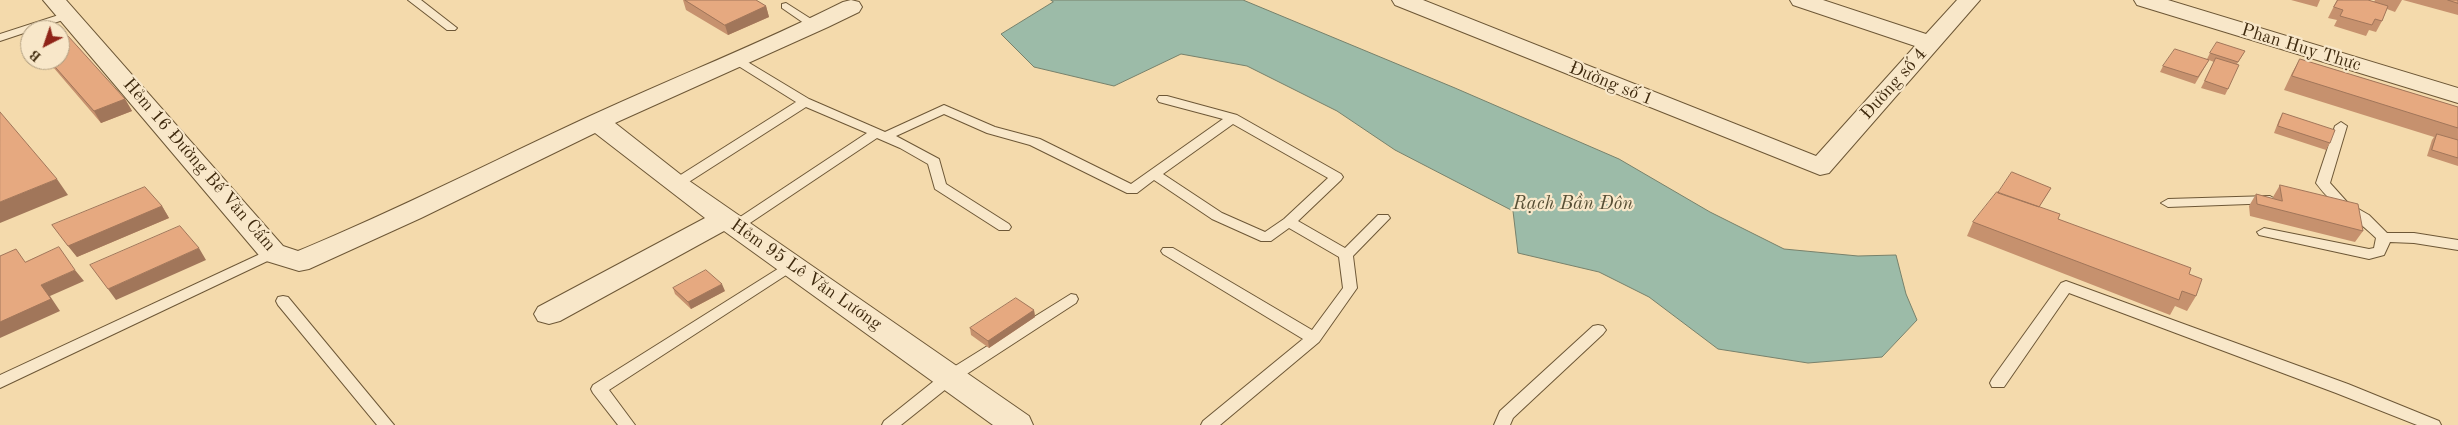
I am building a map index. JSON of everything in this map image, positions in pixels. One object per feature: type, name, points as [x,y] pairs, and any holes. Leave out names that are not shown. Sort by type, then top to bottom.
[{"type":"street","name":"Đường số 1","points":[[1402,0],[1820,168]]},
{"type":"street","points":[[1801,0],[1930,43]]},
{"type":"street","name":"Đường số 4","points":[[1820,168],[1969,0]]},
{"type":"street","name":"Phan Huy Thực","points":[[2145,0],[2174,4],[2458,96]]},
{"type":"street","points":[[597,122],[736,59],[815,26],[851,6]]},
{"type":"street","name":"Hẻm 16 Đường Bế Văn Cấm","points":[[61,7],[273,253],[299,262],[371,232],[597,122]]},
{"type":"street","name":"Hẻm 95 Lê Văn Lương","points":[[597,122],[676,184],[1018,425]]},
{"type":"street","points":[[549,314],[731,222]]},
{"type":"lane","points":[[414,0],[451,28]]},
{"type":"lane","points":[[786,6],[815,26]]},
{"type":"lane","points":[[0,38],[61,7]]},
{"type":"lane","points":[[736,59],[805,102],[881,135],[934,162],[940,186],[1004,227]]},
{"type":"lane","points":[[1155,174],[1217,216],[1266,238],[1289,222],[1336,177],[1233,118],[1163,99]]},
{"type":"lane","points":[[676,184],[805,102]]},
{"type":"lane","points":[[731,222],[881,135],[906,124],[922,120],[944,109],[992,130],[1035,142],[1132,190],[1233,118]]},
{"type":"lane","points":[[2341,126],[2323,183],[2342,205]]},
{"type":"lane","points":[[2315,198],[2342,205],[2364,218],[2383,237],[2414,238],[2458,245]]},
{"type":"lane","points":[[2168,203],[2285,200]]},
{"type":"lane","points":[[1346,254],[1383,218]]},
{"type":"lane","points":[[1289,222],[1346,254]]},
{"type":"lane","points":[[2264,232],[2369,254],[2377,254],[2380,251],[2383,237]]},
{"type":"lane","points":[[1168,251],[1314,338]]},
{"type":"lane","points":[[0,382],[273,253]]},
{"type":"lane","points":[[1209,425],[1314,338],[1350,288],[1346,254]]},
{"type":"lane","points":[[627,425],[599,389],[792,265]]},
{"type":"lane","points":[[1998,383],[2066,286],[2125,310],[2358,392],[2433,425]]},
{"type":"lane","points":[[890,425],[950,378],[1071,299]]},
{"type":"lane","points":[[283,301],[386,425]]},
{"type":"lane","points":[[1502,425],[1506,415],[1598,330]]},
{"type":"water","name":"Rạch Bần Đôn","points":[[1051,0],[1243,0],[1455,88],[1619,159],[1710,212],[1784,249],[1858,256],[1896,255],[1906,294],[1917,320],[1882,357],[1808,363],[1718,349],[1649,297],[1599,272],[1518,253],[1513,211],[1395,150],[1337,111],[1247,66],[1181,54],[1114,86],[1034,67],[1001,34],[1053,2]]},
{"type":"building","points":[[685,0],[756,0],[766,6],[725,25]]},
{"type":"building","points":[[2338,0],[2368,0],[2388,6],[2382,21],[2375,19],[2372,25],[2340,16],[2343,10],[2334,7]]},
{"type":"building","points":[[70,38],[125,99],[94,111],[58,70],[70,70]]},
{"type":"building","points":[[2217,42],[2245,51],[2238,62],[2210,53]]},
{"type":"building","points":[[2175,49],[2209,60],[2198,77],[2163,66]]},
{"type":"building","points":[[2216,58],[2239,65],[2228,89],[2205,81]]},
{"type":"building","points":[[2300,59],[2458,107],[2458,128],[2292,76]]},
{"type":"building","points":[[0,112],[57,179],[0,202]]},
{"type":"building","points":[[2283,113],[2335,130],[2330,143],[2278,126]]},
{"type":"building","points":[[2437,134],[2458,140],[2458,158],[2432,150]]},
{"type":"building","points":[[2012,172],[2051,188],[2039,207],[1998,193]]},
{"type":"building","points":[[2280,185],[2358,204],[2363,231],[2257,204],[2256,194],[2282,201]]},
{"type":"building","points":[[145,187],[162,206],[68,246],[52,225]]},
{"type":"building","points":[[1997,192],[2060,214],[2058,219],[2191,268],[2189,274],[2202,279],[2196,296],[2182,291],[2179,300],[1973,222]]},
{"type":"building","points":[[180,226],[199,248],[108,289],[90,265]]},
{"type":"building","points":[[59,247],[75,270],[41,285],[51,299],[0,322],[0,256],[16,249],[25,262]]},
{"type":"building","points":[[706,270],[722,284],[688,302],[673,288]]},
{"type":"building","points":[[1016,298],[1034,310],[988,341],[970,328]]}]
